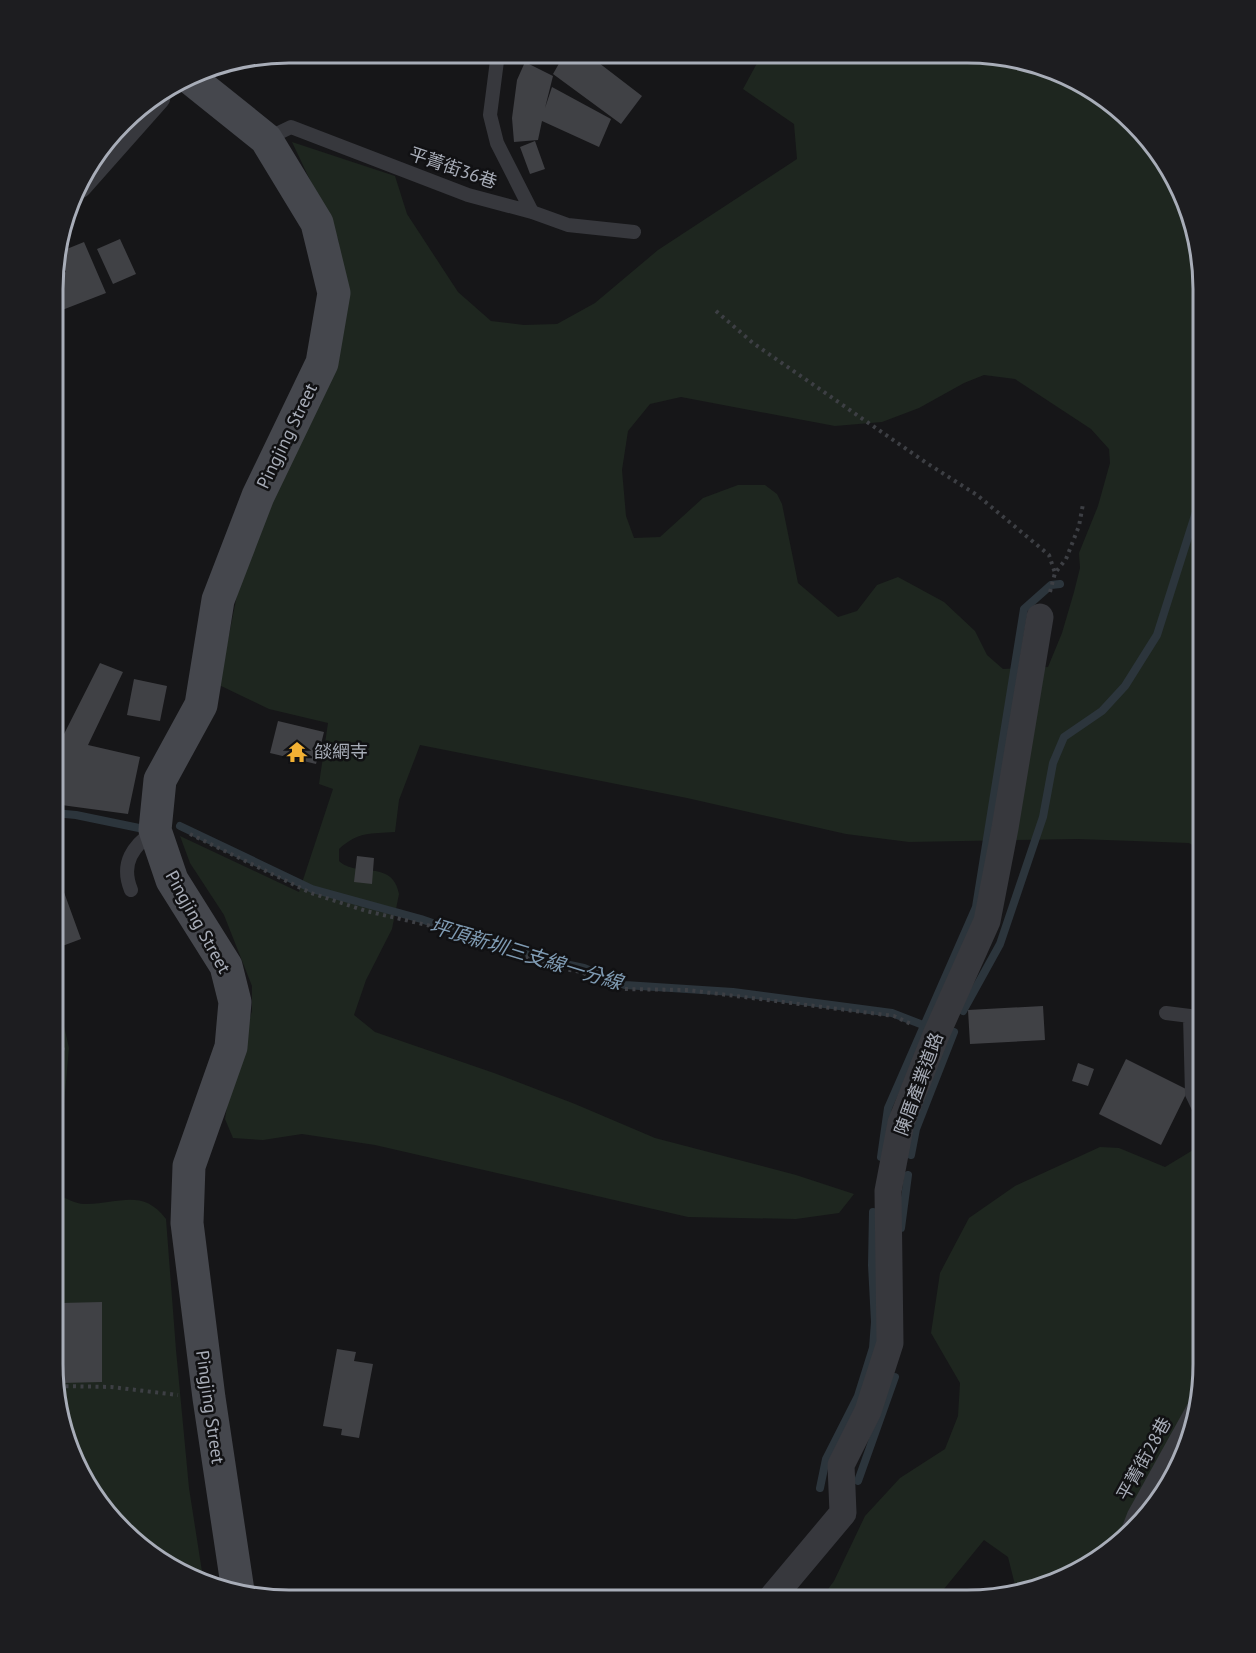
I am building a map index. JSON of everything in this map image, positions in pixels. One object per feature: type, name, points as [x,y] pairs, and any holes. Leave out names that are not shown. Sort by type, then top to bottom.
[{"type":"street","name":"Pingjing Street","points":[[196,83],[266,139],[317,223],[334,293],[322,363],[258,496],[218,600],[201,705],[160,780],[155,831],[172,880],[226,966],[234,1002],[231,1047],[189,1166],[187,1223],[209,1398],[237,1584]]},
{"type":"street","points":[[115,145],[130,128]]},
{"type":"street","name":"陳厝產業道路","points":[[778,1590],[843,1514],[842,1465],[868,1411],[890,1343],[888,1191],[901,1123],[936,1035],[987,921],[1015,772],[1040,617]]},
{"type":"lane","points":[[497,63],[489,115],[497,143],[532,212]]},
{"type":"lane","name":"平菁街36巷","points":[[266,139],[291,126],[468,195],[532,212],[568,225],[634,232]]},
{"type":"lane","points":[[131,890],[126,878],[130,852],[155,831]]},
{"type":"lane","points":[[1166,1012],[1191,1016],[1193,1096]]},
{"type":"lane","name":"平菁街28巷","points":[[1133,1517],[1184,1424]]},
{"type":"path","points":[[716,311],[753,343],[925,462],[977,495],[1049,555],[1055,573],[1066,559],[1079,526],[1083,504]]},
{"type":"path","points":[[155,831],[179,829],[311,893],[366,911],[431,926],[481,946],[501,946],[548,966],[581,972],[622,989],[688,990],[894,1016],[936,1035]]},
{"type":"path","points":[[64,1385],[111,1387],[209,1398]]},
{"type":"shaded area","points":[[757,63],[982,63],[1011,67],[1053,80],[1093,101],[1127,129],[1163,176],[1181,216],[1189,245],[1193,274],[1193,846],[1189,843],[1078,839],[909,842],[846,834],[687,798],[420,745],[399,800],[395,832],[359,836],[339,849],[339,861],[346,866],[390,876],[399,894],[392,929],[366,980],[354,1015],[375,1032],[494,1073],[655,1138],[796,1175],[854,1194],[839,1213],[796,1219],[688,1217],[375,1145],[302,1134],[263,1140],[233,1138],[225,1119],[232,1076],[252,1011],[252,986],[224,915],[190,863],[180,836],[299,892],[333,789],[319,784],[328,723],[269,709],[219,685],[242,570],[347,297],[338,239],[292,142],[395,176],[407,214],[458,292],[491,321],[524,325],[557,324],[595,303],[658,250],[797,159],[794,124],[743,89]],"holes":[[[984,375],[1015,379],[1091,429],[1109,449],[1110,463],[1098,506],[1079,553],[1080,568],[1062,633],[1048,667],[1003,669],[987,655],[975,631],[944,602],[898,577],[877,585],[857,611],[838,617],[798,583],[782,504],[777,494],[765,485],[738,485],[703,498],[660,537],[634,538],[626,516],[622,470],[628,431],[650,404],[681,397],[835,426],[882,422],[919,408],[964,383]]]},
{"type":"shaded area","points":[[63,1023],[69,1048],[63,1115]]},
{"type":"shaded area","points":[[1100,1147],[1119,1148],[1165,1167],[1193,1150],[1193,1379],[1189,1408],[1181,1437],[1163,1477],[1146,1502],[1127,1524],[1093,1552],[1067,1567],[1040,1578],[1015,1585],[1008,1557],[984,1540],[943,1590],[827,1590],[834,1581],[865,1516],[900,1478],[945,1449],[958,1416],[960,1383],[931,1333],[940,1273],[969,1218],[1015,1186]]},
{"type":"shaded area","points":[[63,1197],[84,1204],[138,1200],[157,1209],[166,1219],[189,1488],[202,1573],[163,1552],[129,1524],[101,1490],[86,1464],[75,1437],[67,1408],[63,1379]]},
{"type":"building","points":[[525,63],[527,63],[553,76],[545,108],[552,87],[611,119],[599,147],[542,121],[538,140],[514,142],[512,118],[517,80]]},
{"type":"building","points":[[559,63],[599,63],[642,96],[621,124],[553,74]]},
{"type":"building","points":[[535,141],[545,169],[530,174],[520,147]]},
{"type":"building","points":[[120,239],[136,274],[113,284],[97,249]]},
{"type":"building","points":[[84,242],[106,293],[63,310],[63,274],[66,272],[64,268],[66,249]]},
{"type":"building","points":[[100,663],[123,672],[88,745],[140,757],[128,814],[63,805],[63,736]]},
{"type":"building","points":[[134,679],[167,686],[160,721],[127,715]]},
{"type":"building","points":[[278,721],[324,732],[316,764],[270,753]]},
{"type":"building","points":[[357,856],[374,858],[372,884],[354,882]]},
{"type":"building","points":[[63,890],[81,939],[63,946]]},
{"type":"building","points":[[1043,1006],[1045,1040],[970,1044],[968,1010]]},
{"type":"building","points":[[1126,1059],[1188,1090],[1161,1145],[1099,1114]]},
{"type":"building","points":[[1078,1063],[1094,1069],[1088,1086],[1072,1081]]},
{"type":"building","points":[[102,1302],[102,1382],[64,1383],[63,1303]]},
{"type":"building","points":[[337,1349],[356,1352],[354,1361],[373,1364],[359,1438],[341,1435],[342,1429],[323,1426]]},
{"type":"waterway","points":[[963,1011],[1000,944],[1043,817],[1053,763],[1064,737],[1102,711],[1125,686],[1157,635],[1193,522]]},
{"type":"waterway","points":[[881,1157],[888,1108],[976,907],[1024,609],[1051,585],[1060,584]]},
{"type":"waterway","name":"坪頂新圳三支線一分線","points":[[63,814],[139,828]]},
{"type":"waterway","name":"坪頂新圳三支線一分線","points":[[180,826],[312,889],[421,919],[487,942],[507,944],[541,959],[584,968],[625,985],[733,992],[892,1013],[923,1025]]},
{"type":"waterway","points":[[911,1155],[916,1129],[954,1032]]},
{"type":"waterway","points":[[901,1228],[908,1175]]},
{"type":"waterway","points":[[820,1488],[826,1459],[858,1396],[873,1348],[875,1322],[872,1265],[873,1212]]},
{"type":"waterway","points":[[858,1481],[895,1377]]},
{"type":"place","name":"燄網寺","points":[[297,752]]}]
